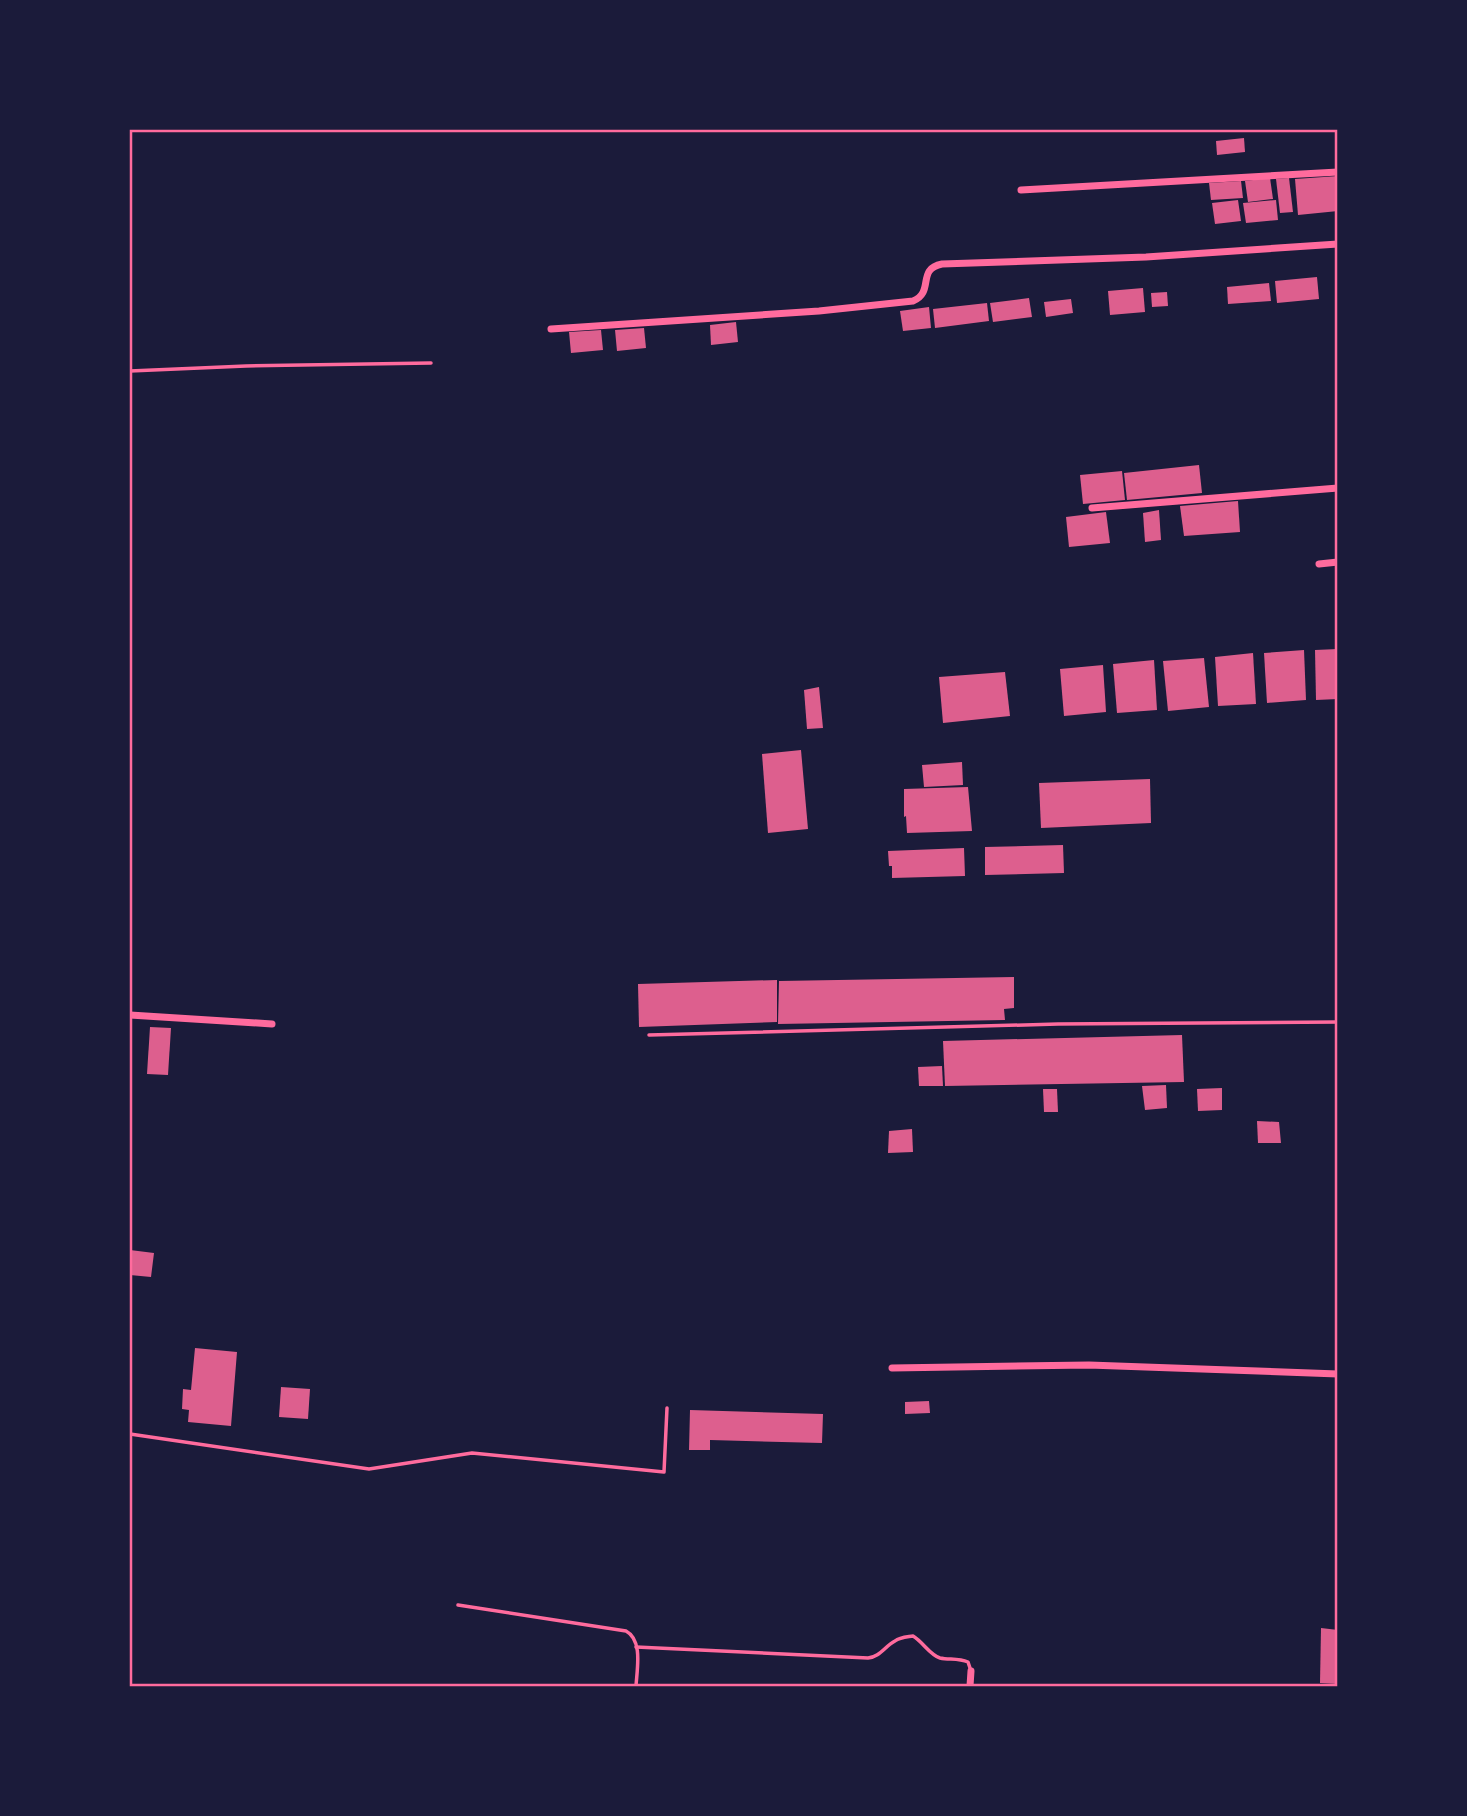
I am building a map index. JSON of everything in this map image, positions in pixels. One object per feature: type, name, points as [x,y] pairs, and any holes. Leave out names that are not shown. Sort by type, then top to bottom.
[{"type":"street","points":[[1021,190],[1338,172]]},
{"type":"street","points":[[551,329],[818,311],[913,301],[923,294],[928,272],[933,266],[942,264],[1146,257],[1338,244]]},
{"type":"street","points":[[1092,508],[1338,488]]},
{"type":"street","points":[[1319,564],[1338,562]]},
{"type":"street","points":[[130,1015],[272,1024]]},
{"type":"street","points":[[892,1368],[1090,1365],[1338,1374]]},
{"type":"street","points":[[970,1686],[971,1671]]},
{"type":"lane","points":[[130,371],[431,363]]},
{"type":"lane","points":[[649,1035],[1058,1024],[1338,1022]]},
{"type":"lane","points":[[130,1434],[369,1469],[472,1453],[664,1472],[667,1408]]},
{"type":"lane","points":[[458,1605],[626,1631],[633,1635],[636,1642],[636,1686]]},
{"type":"lane","points":[[636,1647],[868,1658],[875,1657],[893,1642],[913,1636],[938,1658],[968,1662],[971,1671]]},
{"type":"building","points":[[1244,138],[1245,152],[1217,155],[1216,141]]},
{"type":"building","points":[[1338,176],[1338,211],[1298,215],[1295,179]]},
{"type":"building","points":[[1270,178],[1273,199],[1248,202],[1245,181]]},
{"type":"building","points":[[1289,178],[1293,212],[1280,213],[1276,179]]},
{"type":"building","points":[[1241,181],[1243,198],[1211,200],[1209,183]]},
{"type":"building","points":[[1238,200],[1241,221],[1215,224],[1212,203]]},
{"type":"building","points":[[1276,200],[1278,220],[1246,223],[1243,203]]},
{"type":"building","points":[[1317,277],[1319,299],[1277,303],[1275,281]]},
{"type":"building","points":[[1269,283],[1271,301],[1228,304],[1227,287]]},
{"type":"building","points":[[1143,288],[1145,312],[1110,315],[1108,291]]},
{"type":"building","points":[[1167,292],[1168,306],[1152,307],[1151,293]]},
{"type":"building","points":[[1029,298],[1032,317],[993,322],[990,303]]},
{"type":"building","points":[[1071,299],[1073,313],[1046,317],[1044,302]]},
{"type":"building","points":[[987,303],[989,321],[935,328],[933,309]]},
{"type":"building","points":[[929,307],[931,328],[903,331],[900,311]]},
{"type":"building","points":[[736,322],[738,342],[711,345],[710,325]]},
{"type":"building","points":[[644,328],[646,348],[617,351],[615,330]]},
{"type":"building","points":[[601,330],[603,350],[571,353],[569,332]]},
{"type":"building","points":[[1199,465],[1202,493],[1127,500],[1124,473]]},
{"type":"building","points":[[1122,471],[1125,500],[1083,504],[1080,475]]},
{"type":"building","points":[[1238,501],[1240,532],[1184,536],[1180,506]]},
{"type":"building","points":[[1159,510],[1161,540],[1145,542],[1143,513]]},
{"type":"building","points":[[1106,512],[1110,543],[1069,547],[1066,517]]},
{"type":"building","points":[[1338,649],[1338,699],[1316,700],[1315,650]]},
{"type":"building","points":[[1304,650],[1306,700],[1267,703],[1264,653]]},
{"type":"building","points":[[1253,653],[1256,704],[1218,706],[1215,657]]},
{"type":"building","points":[[1204,658],[1209,707],[1168,711],[1163,661]]},
{"type":"building","points":[[1154,660],[1157,710],[1117,713],[1113,664]]},
{"type":"building","points":[[1103,665],[1106,712],[1064,716],[1060,669]]},
{"type":"building","points":[[1005,672],[1010,716],[943,723],[939,677]]},
{"type":"building","points":[[819,687],[823,728],[807,729],[804,690]]},
{"type":"building","points":[[801,750],[808,829],[768,833],[762,754]]},
{"type":"building","points":[[962,762],[963,785],[924,787],[922,765]]},
{"type":"building","points":[[1150,779],[1151,823],[1041,828],[1039,783]]},
{"type":"building","points":[[968,787],[972,831],[907,833],[904,789]]},
{"type":"building","points":[[1063,845],[1064,873],[985,875],[985,847]]},
{"type":"building","points":[[964,848],[965,876],[892,878],[888,851]]},
{"type":"building","points":[[1014,977],[1014,1008],[1004,1009],[1005,1020],[778,1024],[779,981]]},
{"type":"building","points":[[777,980],[777,1022],[639,1027],[638,984]]},
{"type":"building","points":[[150,1027],[171,1028],[168,1075],[147,1074]]},
{"type":"building","points":[[1182,1035],[1184,1082],[945,1086],[943,1041]]},
{"type":"building","points":[[942,1066],[943,1086],[919,1086],[918,1067]]},
{"type":"building","points":[[1166,1085],[1167,1108],[1145,1110],[1142,1086]]},
{"type":"building","points":[[1222,1088],[1222,1110],[1198,1111],[1197,1089]]},
{"type":"building","points":[[1043,1089],[1057,1089],[1058,1112],[1044,1112]]},
{"type":"building","points":[[1257,1121],[1279,1122],[1281,1143],[1258,1143]]},
{"type":"building","points":[[912,1129],[913,1152],[888,1153],[889,1131]]},
{"type":"building","points":[[130,1250],[154,1253],[151,1277],[130,1275]]},
{"type":"building","points":[[195,1348],[237,1352],[231,1426],[188,1422],[189,1410],[182,1409],[183,1389],[191,1390]]},
{"type":"building","points":[[281,1387],[310,1389],[308,1419],[279,1417]]},
{"type":"building","points":[[929,1401],[930,1413],[905,1414],[905,1402]]},
{"type":"building","points":[[690,1410],[823,1414],[822,1443],[710,1440],[710,1450],[689,1450]]},
{"type":"building","points":[[1321,1628],[1338,1630],[1338,1684],[1320,1683]]}]
